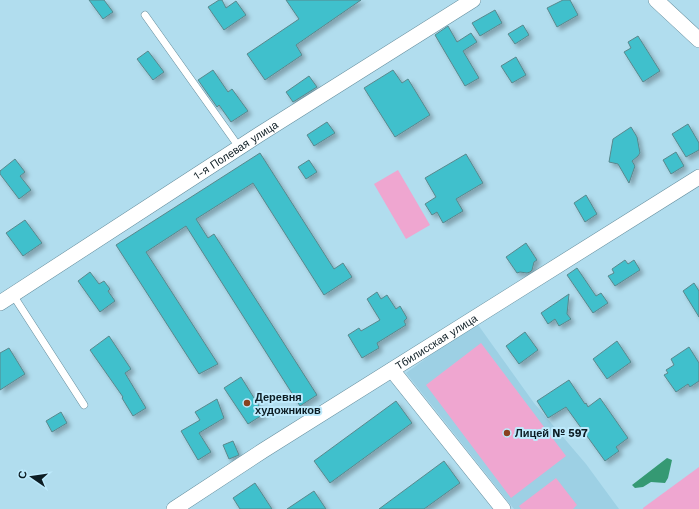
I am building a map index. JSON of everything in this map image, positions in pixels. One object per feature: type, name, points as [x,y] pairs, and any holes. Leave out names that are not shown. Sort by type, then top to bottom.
[{"type":"street","name":"1-я Полевая улица","points":[[0,303],[239,147],[473,0]]},
{"type":"street","points":[[656,0],[699,40]]},
{"type":"street","name":"Тбилисская улица","points":[[174,509],[264,450],[699,177]]},
{"type":"street","points":[[392,370],[503,509]]},
{"type":"lane","points":[[145,15],[239,147]]},
{"type":"lane","points":[[13,295],[84,404]]},
{"type":"shaded area","points":[[398,170],[430,225],[406,239],[374,184]]},
{"type":"shaded area","name":"Лицей № 597","points":[[476,322],[534,403],[586,464],[619,509],[514,509],[406,373]]},
{"type":"shaded area","points":[[481,343],[566,456],[511,498],[426,385]]},
{"type":"shaded area","points":[[667,458],[672,460],[668,478],[665,483],[651,482],[643,487],[635,488],[632,485]]},
{"type":"shaded area","points":[[699,467],[699,509],[643,509],[643,508]]},
{"type":"shaded area","points":[[556,478],[577,505],[573,509],[521,509],[519,506]]},
{"type":"building","points":[[89,0],[104,0],[113,12],[103,19]]},
{"type":"building","points":[[219,0],[222,0],[226,8],[236,1],[246,15],[224,30],[208,7]]},
{"type":"building","points":[[286,0],[361,0],[296,45],[302,55],[265,80],[247,54],[299,19]]},
{"type":"building","points":[[563,0],[570,0],[578,15],[557,27],[547,8]]},
{"type":"building","points":[[495,10],[502,23],[480,36],[472,23]]},
{"type":"building","points":[[523,25],[529,35],[515,44],[508,34]]},
{"type":"building","points":[[448,26],[457,42],[471,33],[477,42],[463,51],[479,78],[465,86],[435,35]]},
{"type":"building","points":[[638,36],[660,71],[643,82],[624,52],[631,48],[628,42]]},
{"type":"building","points":[[148,51],[164,72],[153,80],[137,59]]},
{"type":"building","points":[[516,57],[526,75],[512,83],[501,66]]},
{"type":"building","points":[[213,70],[228,92],[232,89],[248,111],[231,122],[219,105],[217,107],[198,80]]},
{"type":"building","points":[[393,70],[402,83],[408,79],[430,115],[395,137],[364,88]]},
{"type":"building","points":[[309,76],[317,87],[293,102],[286,92]]},
{"type":"building","points":[[327,122],[335,133],[314,146],[307,135]]},
{"type":"building","points":[[688,124],[699,143],[699,150],[686,157],[672,134]]},
{"type":"building","points":[[631,127],[637,137],[640,153],[632,161],[635,166],[629,183],[618,164],[609,162],[613,139]]},
{"type":"building","points":[[676,152],[684,166],[671,174],[663,160]]},
{"type":"building","points":[[260,153],[334,269],[343,263],[352,277],[324,295],[253,183],[196,219],[208,238],[214,234],[317,395],[300,406],[186,226],[146,252],[218,364],[199,374],[116,245]]},
{"type":"building","points":[[466,154],[483,183],[456,199],[463,211],[443,223],[437,212],[432,215],[425,204],[436,197],[425,178]]},
{"type":"building","points":[[15,159],[25,172],[20,176],[31,190],[19,199],[0,174],[0,171]]},
{"type":"building","points":[[309,160],[317,172],[306,179],[298,167]]},
{"type":"building","points":[[586,195],[597,214],[585,222],[574,203]]},
{"type":"building","points":[[25,220],[42,243],[23,256],[6,233]]},
{"type":"building","points":[[526,243],[537,260],[534,262],[530,272],[517,273],[506,257]]},
{"type":"building","points":[[625,260],[628,264],[634,260],[640,270],[615,286],[608,276],[614,273],[612,269]]},
{"type":"building","points":[[577,268],[596,296],[601,293],[608,303],[593,313],[567,275]]},
{"type":"building","points":[[90,272],[99,284],[104,281],[110,289],[108,291],[115,301],[100,312],[78,281]]},
{"type":"building","points":[[694,283],[699,291],[699,317],[683,291]]},
{"type":"building","points":[[377,292],[381,299],[387,295],[396,309],[400,306],[407,318],[404,321],[406,325],[377,343],[379,348],[362,358],[348,335],[359,328],[361,331],[380,320],[367,299]]},
{"type":"building","points":[[569,294],[567,314],[571,319],[559,326],[555,319],[548,324],[541,313]]},
{"type":"building","points":[[525,332],[538,350],[519,364],[506,346]]},
{"type":"building","points":[[109,336],[131,369],[125,373],[146,408],[133,416],[122,398],[123,397],[90,350]]},
{"type":"building","points":[[617,341],[631,362],[607,379],[593,359]]},
{"type":"building","points":[[689,347],[699,363],[699,381],[690,387],[688,384],[676,392],[664,375],[668,373],[666,370],[674,365],[671,359]]},
{"type":"building","points":[[9,348],[25,374],[0,390],[0,353]]},
{"type":"building","points":[[241,377],[264,414],[248,424],[224,388]]},
{"type":"building","points":[[569,380],[588,407],[600,398],[628,438],[616,447],[619,451],[605,461],[566,407],[548,418],[537,401]]},
{"type":"building","points":[[217,399],[224,418],[199,433],[211,452],[198,460],[181,431],[200,420],[195,412]]},
{"type":"building","points":[[396,401],[412,423],[330,483],[314,461]]},
{"type":"building","points":[[61,412],[67,423],[52,432],[46,421]]},
{"type":"building","points":[[233,441],[239,455],[229,459],[223,445]]},
{"type":"building","points":[[444,461],[460,483],[424,509],[379,509]]},
{"type":"building","points":[[255,483],[272,509],[240,509],[233,498]]},
{"type":"building","points":[[314,491],[326,509],[287,509]]},
{"type":"place","name":"Деревня художников","points":[[247,403]]},
{"type":"place","name":"Лицей № 597","points":[[507,433]]}]
